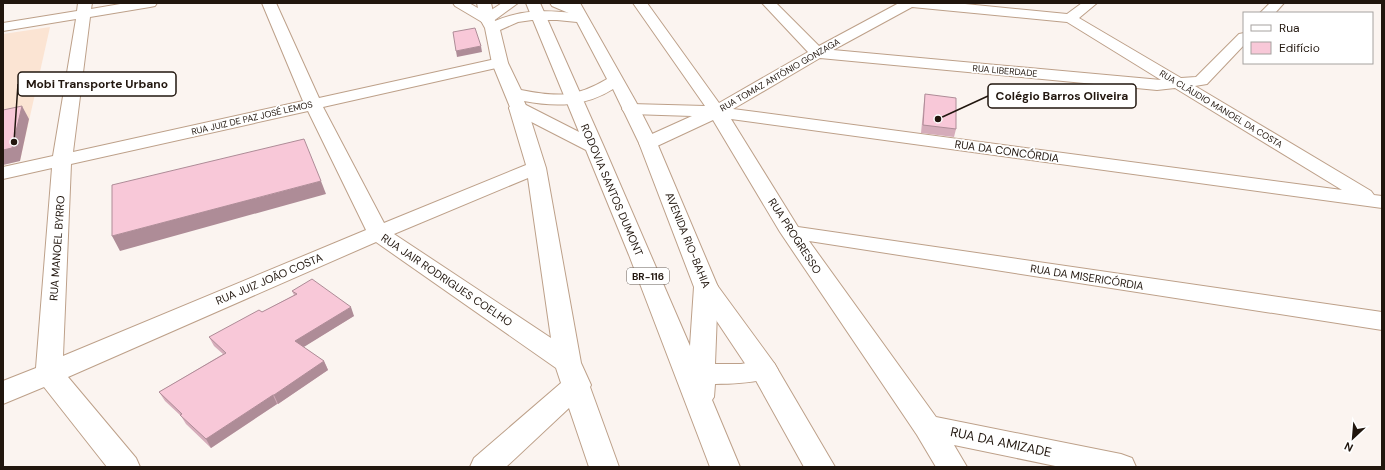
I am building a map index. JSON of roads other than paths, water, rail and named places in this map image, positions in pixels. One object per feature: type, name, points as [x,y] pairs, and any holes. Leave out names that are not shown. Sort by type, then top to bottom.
[{"type":"main road","points":[[3,27],[84,8],[150,3]]},
{"type":"main road","name":"RUA JAIR RODRIGUES COELHO","points":[[269,3],[313,104],[378,233],[572,374]]},
{"type":"main road","points":[[460,3],[490,24],[515,18],[536,9],[560,16],[577,11]]},
{"type":"main road","points":[[484,3],[500,63],[516,101],[536,168],[572,374],[604,467]]},
{"type":"main road","points":[[490,24],[511,3]]},
{"type":"main road","points":[[557,3],[577,11]]},
{"type":"main road","name":"RUA PROGRESSO","points":[[640,3],[716,112],[791,232],[927,427],[952,467]]},
{"type":"main road","points":[[769,3],[816,52]]},
{"type":"main road","name":"RUA TOMAZ ANTÔNIO GONZAGA","points":[[648,143],[716,112],[816,52],[909,3]]},
{"type":"main road","points":[[914,3],[1070,18],[1090,3]]},
{"type":"main road","points":[[1268,12],[1277,3]]},
{"type":"main road","name":"RUA MANOEL BYRRO","points":[[49,373],[62,160],[84,8]]},
{"type":"main road","name":"RODOVIA SANTOS DUMONT","points":[[536,9],[595,147],[725,467]]},
{"type":"main road","name":"AVENIDA RIO-BAHIA","points":[[577,11],[616,80],[648,143],[706,287],[764,370],[820,467]]},
{"type":"main road","name":"RUA CLÁUDIO MANOEL DA COSTA","points":[[1070,18],[1377,201]]},
{"type":"main road","name":"RUA LIBERDADE","points":[[816,52],[1157,85],[1201,81],[1243,38]]},
{"type":"main road","name":"RUA JUIZ DE PAZ JOSÉ LEMOS","points":[[3,173],[500,63]]},
{"type":"main road","points":[[516,101],[575,100],[599,92],[616,80]]},
{"type":"main road","points":[[516,101],[595,147]]},
{"type":"main road","name":"RUA DA CONCÓRDIA","points":[[631,109],[716,112],[1377,201]]},
{"type":"main road","name":"RUA JUIZ JOÃO COSTA","points":[[3,393],[378,233],[536,168]]},
{"type":"main road","name":"RUA DA MISERICÓRDIA","points":[[791,232],[1382,321]]},
{"type":"main road","points":[[700,406],[700,374],[706,287]]},
{"type":"main road","points":[[700,374],[741,374],[764,370]]},
{"type":"main road","points":[[49,373],[124,467]]},
{"type":"main road","points":[[484,467],[572,374]]},
{"type":"main road","name":"RUA DA AMIZADE","points":[[927,427],[1121,467]]},
{"type":"place","name":"Colégio Barros Oliveira","points":[[938,119]]},
{"type":"place","name":"Mobi Transporte Urbano","points":[[14,142]]}]
